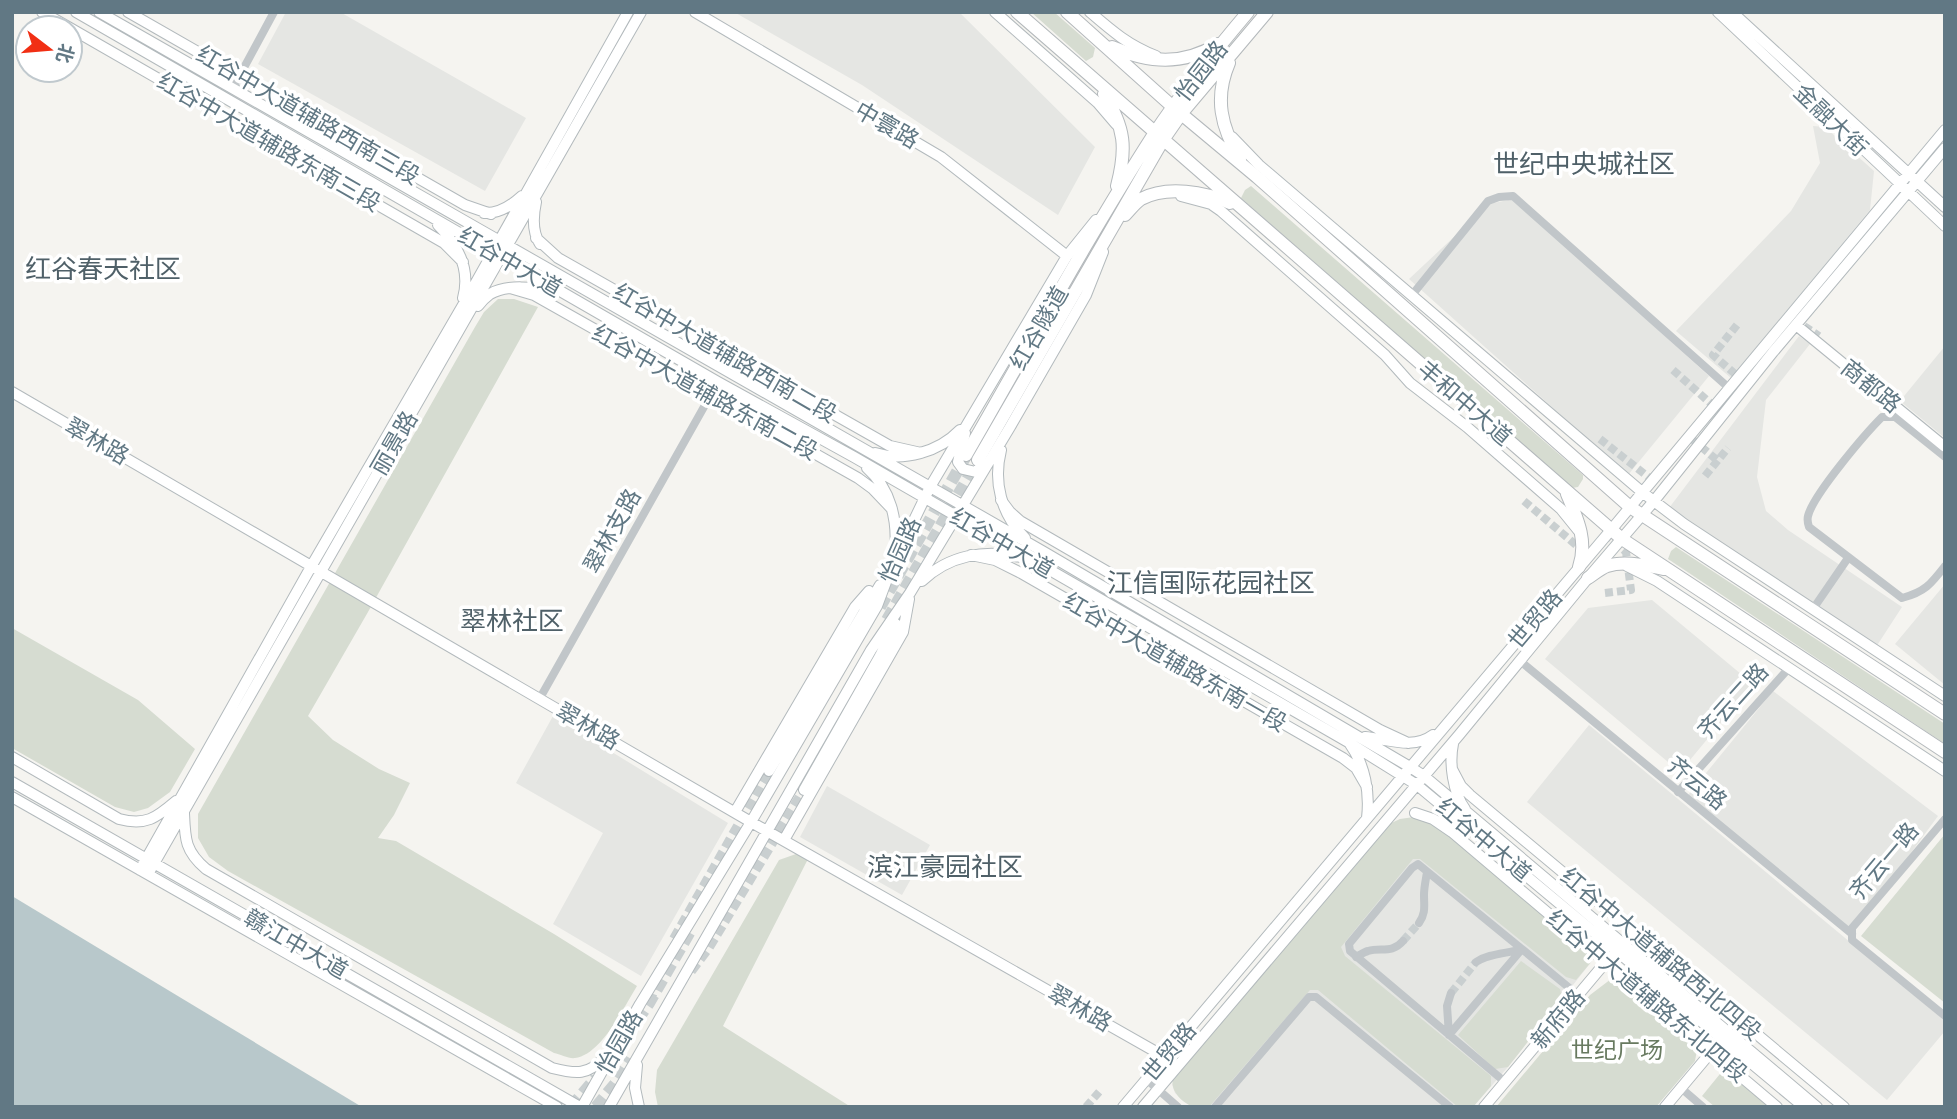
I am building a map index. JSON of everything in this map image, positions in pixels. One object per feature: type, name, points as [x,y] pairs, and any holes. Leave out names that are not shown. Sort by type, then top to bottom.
[{"type":"main road","name":"红谷中大道","points":[[76,12],[718,382],[930,487],[1044,552],[1406,771],[1817,1107]]},
{"type":"main road","name":"红谷中大道","points":[[99,12],[504,242],[858,453],[956,517],[1353,739]]},
{"type":"main road","name":"红谷中大道辅路西南三段","points":[[128,12],[466,205],[491,214]]},
{"type":"main road","name":"丽景路","points":[[533,191],[628,12]]},
{"type":"main road","name":"丽景路","points":[[144,872],[181,797],[640,12]]},
{"type":"main road","name":"中寰路","points":[[695,12],[941,157],[1067,256]]},
{"type":"main road","points":[[995,12],[1098,103],[1122,136]]},
{"type":"main road","name":"丰和中大道","points":[[1017,12],[1622,539],[1945,752]]},
{"type":"main road","name":"丰和中大道","points":[[1067,12],[1630,507],[1945,714]]},
{"type":"main road","points":[[1090,12],[1120,38],[1138,49],[1168,61]]},
{"type":"main road","name":"怡园路","points":[[581,1107],[877,606],[892,566],[924,498],[1067,256],[1113,200],[1224,40],[1248,12]]},
{"type":"main road","name":"怡园路","points":[[1177,111],[1235,51],[1267,12]]},
{"type":"main road","name":"金融大街","points":[[1718,12],[1945,226]]},
{"type":"main road","name":"金融大街","points":[[1732,12],[1945,207]]},
{"type":"main road","name":"红谷中大道辅路东南三段","points":[[84,36],[444,243],[463,262]]},
{"type":"main road","points":[[1100,41],[1144,59],[1168,61],[1198,54],[1224,40]]},
{"type":"main road","points":[[1235,51],[1222,83],[1222,117],[1229,140],[1241,160],[1257,177]]},
{"type":"main road","points":[[1087,74],[1104,93],[1116,113],[1122,136],[1122,167],[1113,200]]},
{"type":"main road","points":[[1222,117],[1234,140],[1259,165],[1642,492],[1684,524],[1945,696]]},
{"type":"main road","name":"世贸路","points":[[1143,1107],[1643,515],[1904,189],[1945,131]]},
{"type":"main road","name":"怡园路","points":[[609,1107],[871,650],[910,593],[963,506],[1086,295],[1112,227],[1159,136]]},
{"type":"main road","name":"世贸路","points":[[1913,177],[1945,148]]},
{"type":"main road","name":"世贸路","points":[[1123,1107],[1729,388],[1904,189]]},
{"type":"main road","points":[[435,205],[491,214],[533,191]]},
{"type":"main road","points":[[533,191],[536,239],[552,262],[573,284]]},
{"type":"main road","points":[[1168,192],[1211,204],[1221,211],[1385,355],[1410,383],[1467,427],[1561,509],[1581,533]]},
{"type":"main road","points":[[1112,227],[1140,200],[1154,194],[1186,192],[1205,195],[1242,208]]},
{"type":"main road","name":"红谷隧道","points":[[1112,227],[972,457],[1113,200]]},
{"type":"main road","points":[[428,215],[447,235],[463,262],[467,286],[460,319]]},
{"type":"main road","name":"红谷中大道辅路西南二段","points":[[536,239],[558,258],[890,446],[921,453]]},
{"type":"main road","points":[[460,319],[489,294],[510,288],[549,290],[570,297]]},
{"type":"main road","name":"红谷中大道辅路东南二段","points":[[510,288],[534,295],[858,478],[892,509]]},
{"type":"main road","name":"商都路","points":[[1796,324],[1945,447]]},
{"type":"main road","name":"翠林路","points":[[12,392],[751,822],[1165,1057]]},
{"type":"main road","points":[[969,421],[958,462],[963,469],[976,472],[1010,427]]},
{"type":"main road","points":[[858,453],[901,456],[921,453],[939,446],[969,421]]},
{"type":"main road","points":[[1010,427],[1002,444],[998,463],[1001,500],[1017,530],[1044,552]]},
{"type":"main road","points":[[769,771],[892,566],[897,538],[892,509],[884,489],[858,453]]},
{"type":"main road","points":[[1565,490],[1578,518],[1581,533],[1583,554],[1579,567]]},
{"type":"main road","points":[[1001,500],[1020,521],[1380,730],[1408,743]]},
{"type":"main road","points":[[804,790],[880,656],[910,593],[930,573],[971,555],[990,553],[1030,559]]},
{"type":"main road","name":"红谷中大道辅路东南一段","points":[[971,555],[995,559],[1021,573],[1331,751],[1356,768],[1367,787]]},
{"type":"main road","points":[[1621,564],[1657,581],[1945,771]]},
{"type":"main road","points":[[1588,578],[1607,566],[1621,564],[1670,571]]},
{"type":"main road","points":[[735,812],[855,607],[892,566]]},
{"type":"main road","name":"丽景路","points":[[150,861],[184,812],[317,568]]},
{"type":"main road","points":[[785,840],[903,632],[910,593]]},
{"type":"main road","points":[[1367,818],[1367,787],[1353,739],[1408,743],[1429,738],[1444,727]]},
{"type":"main road","points":[[1454,740],[1452,769],[1459,800],[1469,821]]},
{"type":"main road","points":[[12,757],[119,819],[132,822],[150,820],[181,797]]},
{"type":"main road","name":"红谷中大道辅路西北四段","points":[[1452,769],[1461,786],[1470,795],[1844,1107]]},
{"type":"main road","name":"赣江中大道","points":[[12,782],[581,1107]]},
{"type":"main road","name":"赣江中大道","points":[[12,797],[557,1107]]},
{"type":"main road","points":[[184,812],[188,848],[195,860],[206,869],[552,1068],[581,1073],[595,1067],[605,1058],[640,1004]]},
{"type":"main road","points":[[1380,827],[1393,817],[1415,813],[1469,821]]},
{"type":"main road","name":"红谷中大道辅路东北四段","points":[[1415,813],[1433,818],[1452,832],[1777,1107]]},
{"type":"main road","name":"新府路","points":[[1484,1107],[1633,930]]},
{"type":"main road","points":[[1665,1107],[1739,1019]]},
{"type":"main road","name":"红谷中大道","points":[[1726,1035],[1804,1107]]},
{"type":"main road","points":[[638,1058],[635,1088],[639,1107]]},
{"type":"street","points":[[233,88],[274,12]]},
{"type":"street","points":[[1412,295],[1488,201],[1513,196],[1729,388]]},
{"type":"street","name":"翠林支路","points":[[540,698],[718,382]]},
{"type":"street","points":[[1945,457],[1895,417],[1882,417],[1869,429],[1815,499],[1807,518],[1809,527],[1902,598],[1918,594],[1931,584],[1945,566]]},
{"type":"street","points":[[1813,609],[1848,558]]},
{"type":"street","name":"齐云路","points":[[1520,661],[1852,931],[1852,940],[1945,1016]]},
{"type":"street","name":"齐云二路","points":[[1678,792],[1789,668]]},
{"type":"street","name":"齐云一路","points":[[1852,931],[1945,819]]},
{"type":"street","points":[[1505,1082],[1350,951],[1349,944],[1380,906],[1418,864],[1578,995]]},
{"type":"street","points":[[1419,923],[1426,906],[1424,894],[1427,872]]},
{"type":"street","points":[[1356,957],[1368,951],[1386,951],[1398,947],[1403,941]]},
{"type":"street","points":[[1476,962],[1491,954],[1505,954],[1522,949]]},
{"type":"street","points":[[1449,1035],[1522,949]]},
{"type":"street","points":[[1449,1035],[1447,1006],[1451,993]]},
{"type":"street","points":[[1215,1107],[1309,997],[1316,997],[1450,1107]]},
{"type":"street","points":[[1146,1079],[1178,1107]]},
{"type":"street","points":[[1681,1088],[1703,1107]]},
{"type":"shaded area","points":[[286,12],[340,12],[526,118],[485,191],[258,64]]},
{"type":"shaded area","points":[[734,12],[959,12],[1095,147],[1058,215],[862,85]]},
{"type":"shaded area","points":[[1813,126],[1825,127],[1874,171],[1870,210],[1731,378],[1676,331],[1791,211],[1820,163]]},
{"type":"shaded area","points":[[1513,199],[1709,376],[1628,475],[1409,279],[1489,204]]},
{"type":"shaded area","points":[[1799,336],[1810,344],[1766,400],[1757,477],[1766,511],[1788,530],[1902,607],[1876,647],[1669,508]]},
{"type":"shaded area","points":[[1945,346],[1945,438],[1900,401]]},
{"type":"shaded area","points":[[1945,584],[1945,685],[1895,644]]},
{"type":"shaded area","points":[[1652,600],[1753,684],[1680,772],[1545,659],[1588,608]]},
{"type":"shaded area","points":[[1773,691],[1938,816],[1852,933],[1684,800]]},
{"type":"shaded area","points":[[553,716],[728,823],[641,976],[553,924],[603,833],[516,783]]},
{"type":"shaded area","points":[[1589,725],[1945,1021],[1945,1031],[1887,1100],[1527,802]]},
{"type":"shaded area","points":[[827,786],[930,845],[902,895],[800,837]]},
{"type":"shaded area","points":[[1400,819],[1592,961],[1473,1107],[1192,1107],[1175,1093],[1172,1084]]},
{"type":"shaded area","points":[[12,896],[362,1107],[12,1107]]},
{"type":"green space","points":[[1031,12],[1054,12],[1095,48],[1093,57],[1086,61]]},
{"type":"green space","points":[[1251,186],[1583,475],[1578,487],[1572,488],[1241,198]]},
{"type":"green space","points":[[498,299],[514,299],[538,307],[308,716],[333,740],[379,769],[410,783],[394,815],[378,838],[396,841],[637,986],[603,1039],[585,1055],[575,1058],[554,1053],[228,871],[209,857],[198,838],[198,814],[475,327],[484,312]]},
{"type":"green space","points":[[1676,547],[1945,724],[1945,744],[1668,559]]},
{"type":"green space","points":[[12,628],[138,700],[195,749],[170,792],[148,808],[134,812],[115,807],[12,748]]},
{"type":"green space","points":[[1414,817],[1430,820],[1592,955],[1592,961],[1576,980],[1566,977],[1420,859],[1413,859],[1341,947],[1345,956],[1491,1076],[1491,1086],[1473,1107],[1458,1107],[1318,990],[1310,990],[1209,1107],[1193,1107],[1183,1101],[1174,1091],[1173,1078],[1387,825]]},
{"type":"green space","points":[[1945,834],[1945,1003],[1861,936]]},
{"type":"green space","points":[[796,854],[808,859],[723,1026],[851,1107],[658,1107],[655,1092],[657,1070],[779,860]]},
{"type":"green space","points":[[1521,961],[1560,989],[1562,998],[1508,1067],[1495,1069],[1458,1035]]},
{"type":"green space","name":"世纪广场","points":[[1615,976],[1698,1044],[1695,1061],[1656,1107],[1496,1107],[1590,995]]},
{"type":"green space","points":[[1724,1069],[1770,1107],[1715,1107],[1702,1096]]},
{"type":"tunnel","points":[[1737,325],[1713,355],[1742,380]]},
{"type":"tunnel","points":[[1804,326],[1819,336]]},
{"type":"tunnel","points":[[1673,370],[1717,409]]},
{"type":"tunnel","points":[[1600,439],[1656,483]]},
{"type":"tunnel","points":[[1692,439],[1718,461]]},
{"type":"tunnel","points":[[1705,476],[1728,448]]},
{"type":"tunnel","points":[[880,607],[966,456]]},
{"type":"tunnel","points":[[887,620],[978,460]]},
{"type":"tunnel","points":[[1524,501],[1585,550]]},
{"type":"tunnel","points":[[1605,593],[1631,590],[1626,552],[1610,538]]},
{"type":"tunnel","points":[[674,939],[769,771]]},
{"type":"tunnel","points":[[691,971],[709,947],[804,790]]},
{"type":"tunnel","points":[[1403,941],[1419,923]]},
{"type":"tunnel","points":[[627,1035],[649,1003],[692,928]]},
{"type":"tunnel","points":[[1451,993],[1476,962]]},
{"type":"tunnel","points":[[649,1003],[656,983]]},
{"type":"tunnel","points":[[596,1107],[631,1059]]},
{"type":"tunnel","points":[[571,1107],[596,1078]]},
{"type":"tunnel","points":[[1086,1107],[1100,1091]]},
{"type":"district","name":"世纪中央城社区","points":[[1584,164]]},
{"type":"district","name":"红谷春天社区","points":[[103,269]]},
{"type":"district","name":"江信国际花园社区","points":[[1211,583]]},
{"type":"district","name":"翠林社区","points":[[512,621]]},
{"type":"district","name":"滨江豪园社区","points":[[945,867]]}]
